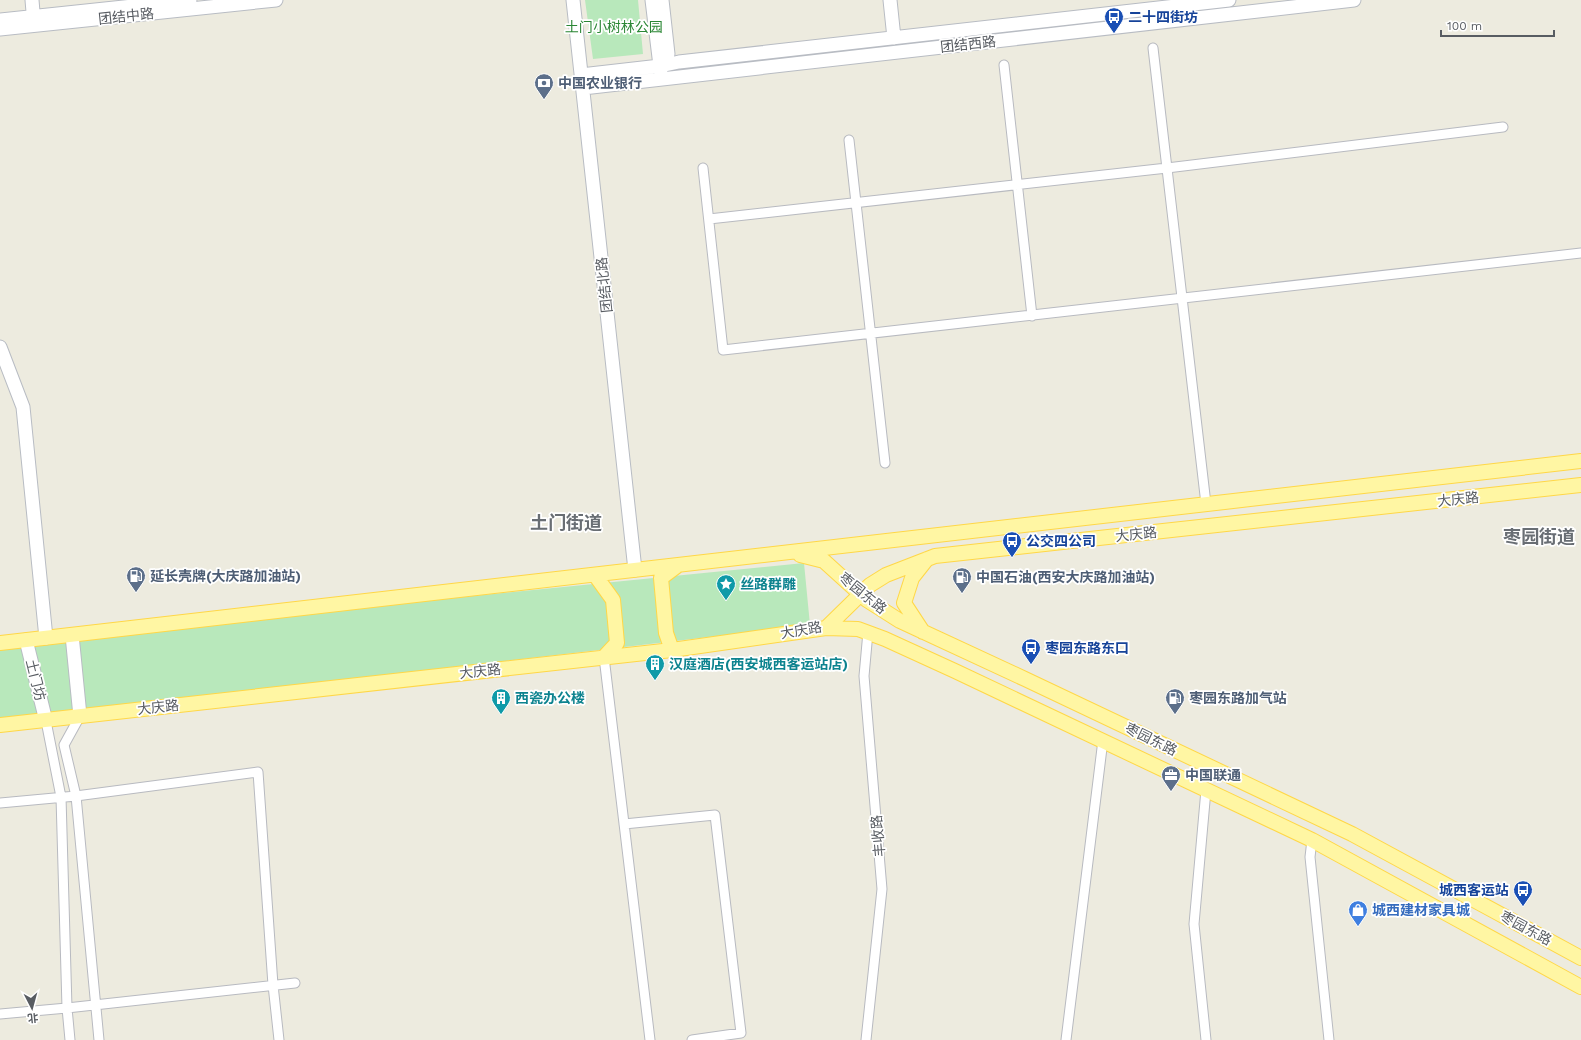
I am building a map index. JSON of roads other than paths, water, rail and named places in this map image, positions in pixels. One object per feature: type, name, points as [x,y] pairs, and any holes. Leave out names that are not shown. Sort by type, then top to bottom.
[{"type":"main road","name":"大庆路","points":[[0,643],[1581,461]]},
{"type":"main road","name":"大庆路","points":[[0,725],[672,650],[826,628],[860,593],[886,575],[928,558],[1581,485]]},
{"type":"main road","points":[[968,532],[971,552]]},
{"type":"main road","name":"枣园东路","points":[[790,553],[824,561],[868,600],[900,621],[1352,834],[1581,958]]},
{"type":"main road","points":[[923,632],[904,603],[912,578],[928,558]]},
{"type":"main road","points":[[672,650],[666,633],[661,578],[678,566]]},
{"type":"main road","points":[[595,575],[613,600],[617,643],[604,657]]},
{"type":"main road","name":"枣园东路","points":[[826,628],[858,629],[868,632],[1102,740],[1312,840],[1581,987]]},
{"type":"street","points":[[32,0],[34,21]]},
{"type":"street","name":"团结中路","points":[[0,30],[34,21],[190,0]]},
{"type":"street","name":"团结中路","points":[[0,20],[34,21],[276,0]]},
{"type":"street","name":"团结北路","points":[[573,0],[635,570]]},
{"type":"street","points":[[652,0],[665,72]]},
{"type":"street","points":[[662,0],[665,72]]},
{"type":"street","points":[[890,0],[894,38]]},
{"type":"street","name":"团结西路","points":[[665,72],[894,38],[1128,6],[1228,0]]},
{"type":"street","name":"团结西路","points":[[582,81],[1354,0]]},
{"type":"street","points":[[1153,48],[1206,504]]},
{"type":"street","points":[[1004,65],[1032,316]]},
{"type":"street","points":[[709,219],[1018,183],[1167,168],[1503,127]]},
{"type":"street","points":[[849,140],[885,462]]},
{"type":"street","points":[[703,168],[723,350],[1581,253]]},
{"type":"street","points":[[0,347],[23,407],[46,638]]},
{"type":"street","name":"丰收路","points":[[866,1040],[882,889],[864,676],[868,632]]},
{"type":"street","points":[[72,635],[80,716],[64,745],[76,796],[99,1040]]},
{"type":"street","name":"土门坊","points":[[26,640],[46,720]]},
{"type":"street","points":[[604,657],[650,1040]]},
{"type":"street","points":[[46,720],[60,797],[67,1008],[70,1040]]},
{"type":"street","points":[[1066,1040],[1102,740]]},
{"type":"street","points":[[0,803],[76,796],[258,772],[273,985],[279,1040]]},
{"type":"street","points":[[1206,790],[1194,924],[1206,1040]]},
{"type":"street","points":[[624,824],[715,815],[741,1033],[692,1040]]},
{"type":"street","points":[[1312,840],[1310,857],[1329,1040]]},
{"type":"street","points":[[0,1014],[295,983]]},
{"type":"place","name":"二十四街坊","points":[[1114,34]]},
{"type":"place","name":"中国农业银行","points":[[544,100]]},
{"type":"place","name":"公交四公司","points":[[1012,558]]},
{"type":"place","name":"延长壳牌(大庆路加油站)","points":[[136,593]]},
{"type":"place","name":"中国石油(西安大庆路加油站)","points":[[962,594]]},
{"type":"place","name":"丝路群雕","points":[[726,601]]},
{"type":"place","name":"枣园东路东口","points":[[1031,665]]},
{"type":"place","name":"汉庭酒店(西安城西客运站店)","points":[[655,681]]},
{"type":"place","name":"西瓷办公楼","points":[[501,715]]},
{"type":"place","name":"枣园东路加气站","points":[[1175,715]]},
{"type":"place","name":"中国联通","points":[[1171,792]]},
{"type":"place","name":"城西客运站","points":[[1523,907]]},
{"type":"place","name":"城西建材家具城","points":[[1358,927]]},
{"type":"district","name":"土门街道","points":[[566,522]]},
{"type":"district","name":"枣园街道","points":[[1539,536]]},
{"type":"park label","name":"土门小树林公园","points":[[614,27]]}]
